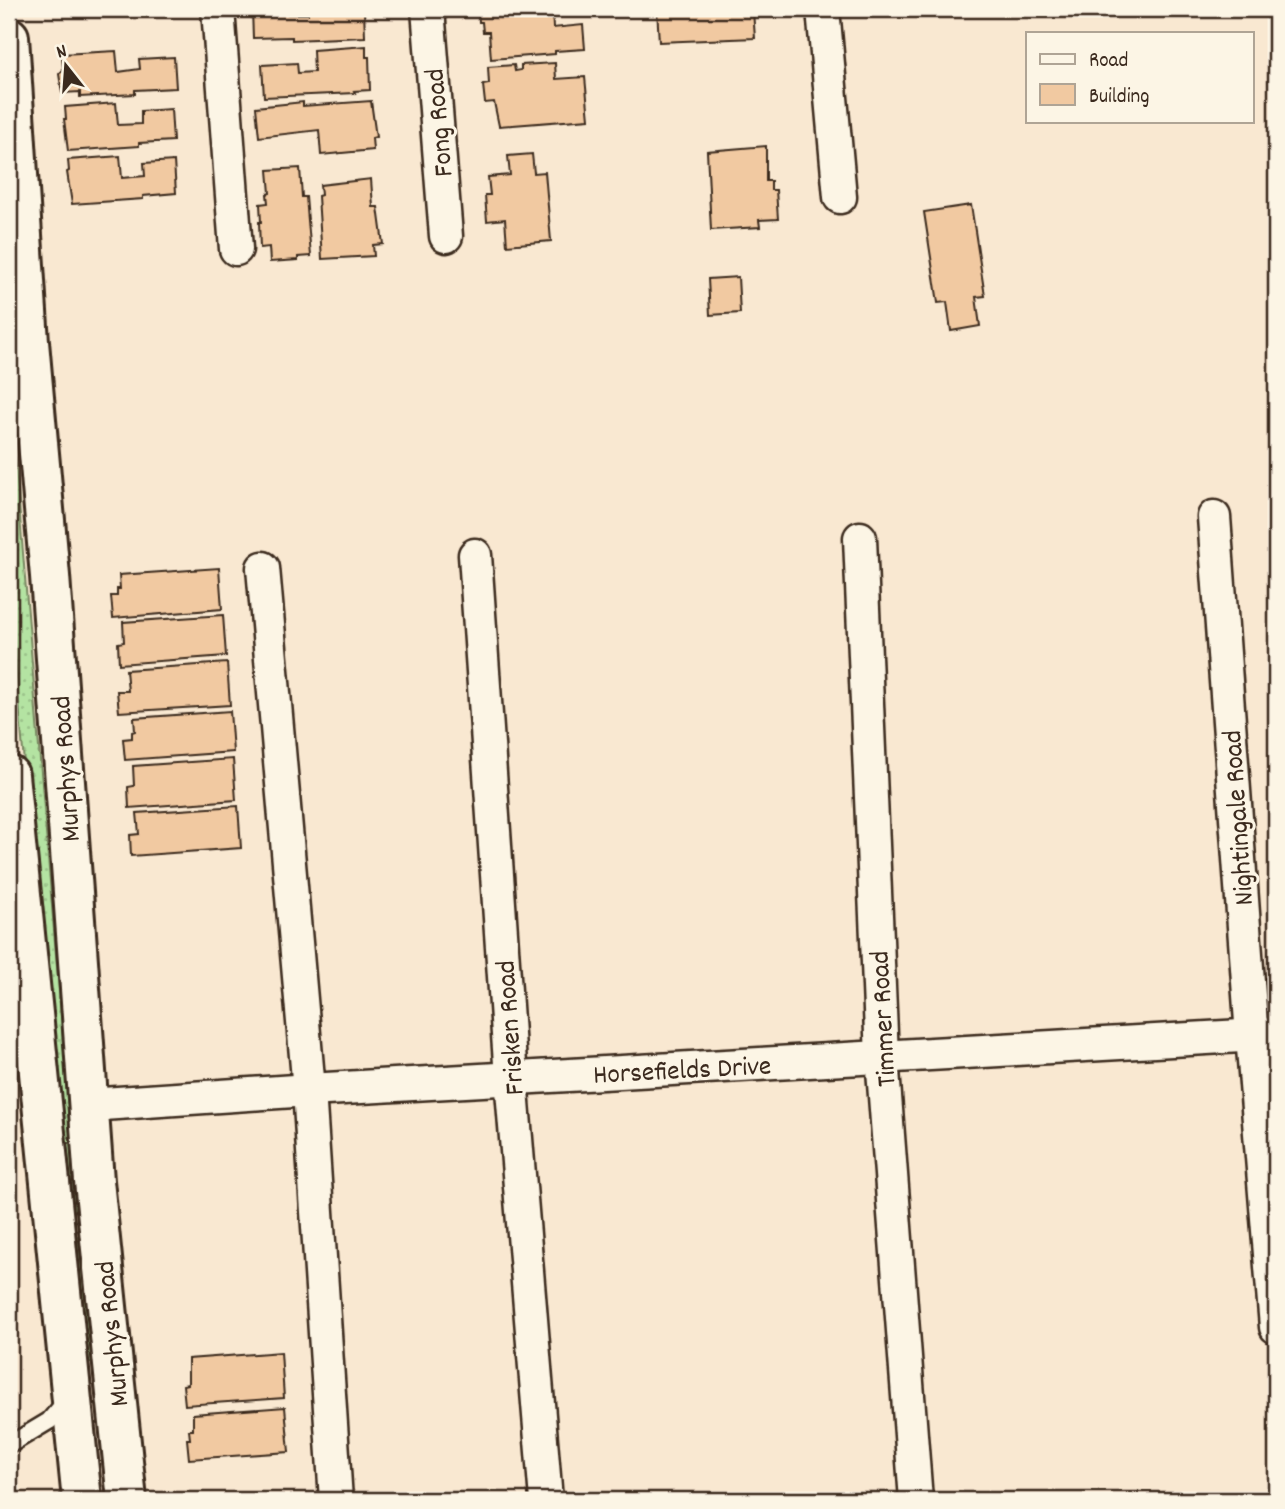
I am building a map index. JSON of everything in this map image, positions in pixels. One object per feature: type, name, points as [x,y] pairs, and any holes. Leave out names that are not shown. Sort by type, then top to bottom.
[{"type":"main road","name":"Murphys Road","points":[[9,37],[19,343],[50,576],[88,1105],[127,1500]]},
{"type":"main road","name":"Murphys Road","points":[[9,775],[82,1500]]},
{"type":"main road","points":[[109,1500],[110,1457],[121,1438]]},
{"type":"street","points":[[218,9],[236,249]]},
{"type":"street","name":"Fong Road","points":[[428,9],[446,236]]},
{"type":"street","points":[[823,9],[840,197]]},
{"type":"street","name":"Nightingale Road","points":[[1214,517],[1264,1035],[1276,1327]]},
{"type":"street","name":"Timmer Road","points":[[860,538],[882,1057],[916,1500]]},
{"type":"street","name":"Frisken Road","points":[[475,555],[511,1078],[546,1500]]},
{"type":"street","points":[[263,568],[309,1090],[336,1500]]},
{"type":"street","name":"Horsefields Drive","points":[[88,1105],[1264,1035]]},
{"type":"lane","points":[[9,1445],[49,1420],[71,1393]]},
{"type":"green space","points":[[9,406],[77,1210],[61,1212],[9,582]]},
{"type":"green space","points":[[78,1236],[92,1362],[77,1365],[63,1237]]},
{"type":"building","points":[[252,9],[288,9],[288,14],[308,14],[308,9],[364,9],[365,37],[292,40],[292,37],[253,38]]},
{"type":"building","points":[[478,9],[552,9],[553,28],[583,25],[585,49],[491,59],[489,32],[483,32]]},
{"type":"building","points":[[657,9],[763,10],[753,11],[755,38],[659,42]]},
{"type":"building","points":[[366,46],[370,90],[264,97],[262,65],[297,63],[298,73],[314,72],[313,50]]},
{"type":"building","points":[[116,51],[118,72],[140,69],[139,59],[174,57],[176,88],[135,90],[135,94],[80,97],[80,92],[62,93],[59,74],[63,70],[62,54]]},
{"type":"building","points":[[555,63],[556,79],[585,77],[589,119],[499,126],[494,102],[485,103],[483,85],[489,84],[488,67],[514,65],[515,71],[521,70],[521,65]]},
{"type":"building","points":[[371,101],[376,137],[372,138],[373,150],[321,155],[319,130],[259,137],[256,107],[303,102],[303,106]]},
{"type":"building","points":[[116,103],[118,125],[141,124],[141,111],[171,109],[173,141],[68,151],[65,107]]},
{"type":"building","points":[[766,146],[766,181],[771,181],[771,190],[776,190],[778,219],[759,220],[760,227],[711,230],[707,151]]},
{"type":"building","points":[[532,154],[534,173],[545,172],[551,241],[507,245],[505,219],[487,221],[485,195],[490,195],[488,177],[510,175],[508,156]]},
{"type":"building","points":[[120,156],[122,178],[145,176],[144,163],[174,161],[176,193],[143,196],[143,199],[72,204],[68,160]]},
{"type":"building","points":[[300,168],[302,197],[306,197],[311,256],[270,262],[269,247],[260,248],[259,222],[260,204],[268,203],[267,194],[270,193],[268,170]]},
{"type":"building","points":[[371,179],[373,207],[378,207],[383,244],[373,245],[374,256],[322,259],[318,196],[321,195],[320,185]]},
{"type":"building","points":[[971,205],[985,296],[976,297],[980,326],[951,331],[947,302],[938,303],[924,212]]},
{"type":"building","points":[[738,277],[740,313],[710,315],[708,279]]},
{"type":"building","points":[[219,568],[222,609],[113,618],[111,596],[117,596],[117,589],[120,589],[119,575]]},
{"type":"building","points":[[223,615],[226,656],[119,664],[118,643],[124,642],[123,622]]},
{"type":"building","points":[[227,663],[230,705],[119,712],[117,691],[128,691],[126,670]]},
{"type":"building","points":[[230,711],[233,752],[125,760],[123,739],[132,738],[132,732],[135,731],[134,718]]},
{"type":"building","points":[[233,759],[236,800],[129,808],[128,787],[134,786],[133,766]]},
{"type":"building","points":[[238,806],[241,848],[131,856],[130,835],[139,834],[137,813]]},
{"type":"building","points":[[281,1352],[284,1398],[185,1405],[183,1385],[188,1384],[188,1359]]},
{"type":"building","points":[[285,1407],[289,1452],[189,1459],[187,1439],[190,1439],[189,1430],[193,1430],[193,1414]]}]
